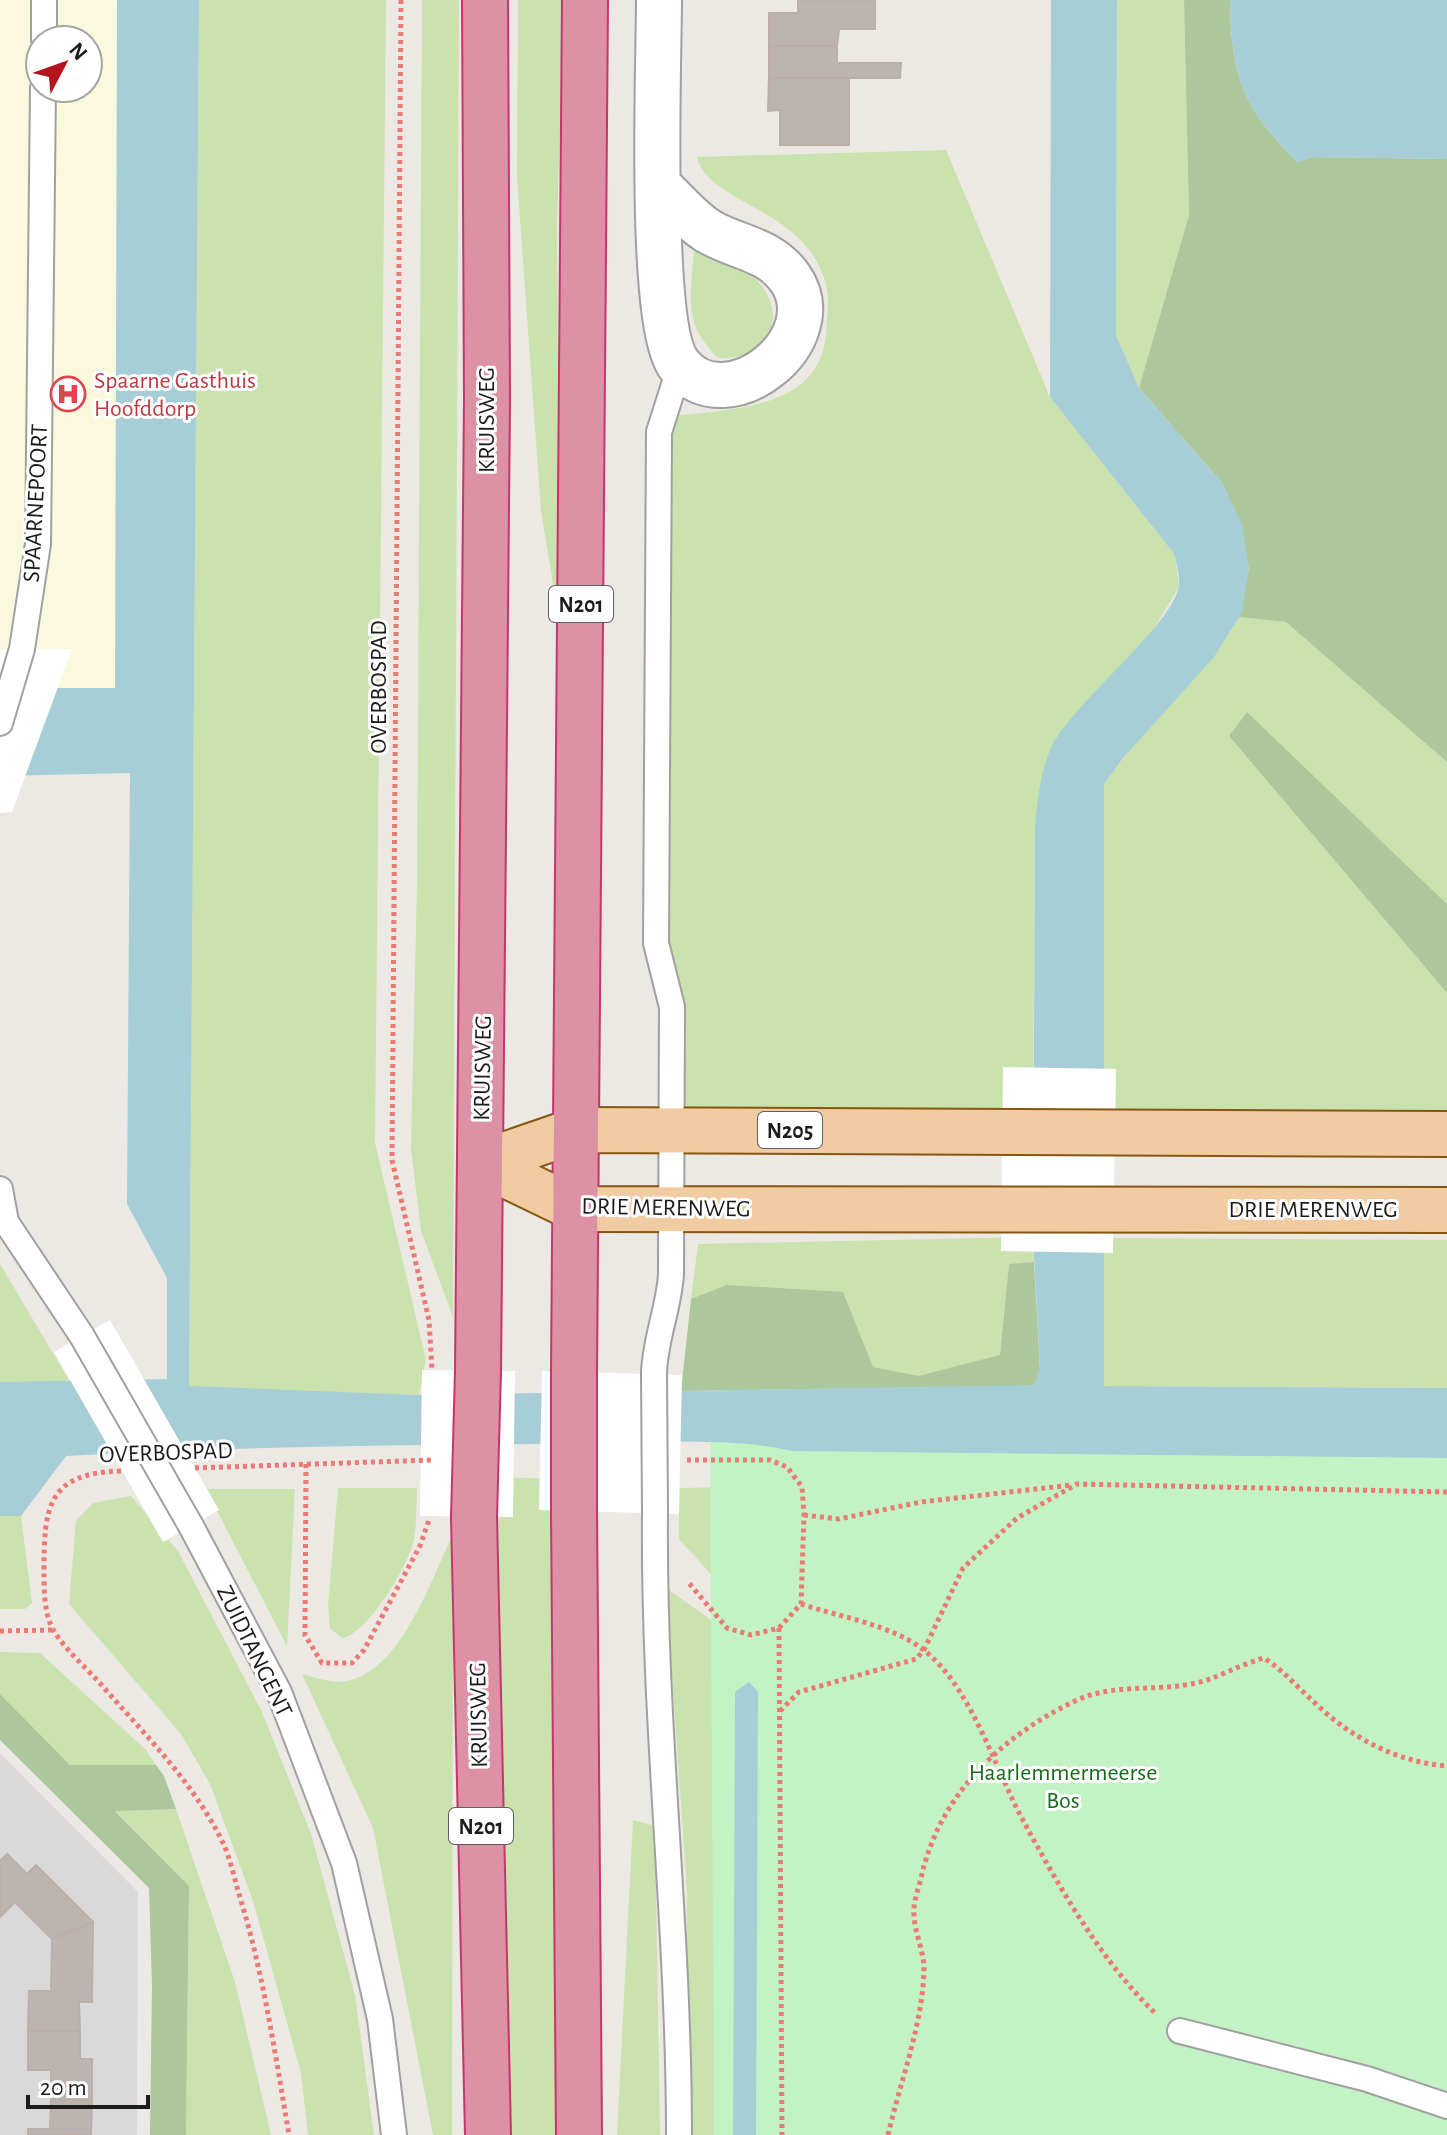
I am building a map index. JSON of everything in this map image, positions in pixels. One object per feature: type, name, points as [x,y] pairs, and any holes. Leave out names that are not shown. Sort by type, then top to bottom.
[{"type":"highway","name":"KRUISWEG","points":[[485,0],[487,399],[481,1163],[474,1517],[488,2135]]},
{"type":"highway","name":"N201","points":[[579,2135],[574,1372],[585,0]]},
{"type":"main road","name":"N205","points":[[481,1163],[577,1130],[1447,1134]]},
{"type":"main road","name":"DRIE MERENWEG","points":[[481,1163],[576,1209],[1447,1210]]},
{"type":"street","points":[[659,0],[659,186],[663,325],[680,366],[705,384],[732,383],[759,375],[782,357],[797,333],[799,309],[792,280],[771,257],[707,230],[659,186]]},
{"type":"lane","points":[[44,0],[44,24]]},
{"type":"lane","name":"SPAARNEPOORT","points":[[0,723],[22,649],[38,544],[43,104]]},
{"type":"lane","points":[[679,2135],[676,1959],[658,1735],[654,1373],[655,1348],[669,1297],[672,1007],[656,943],[659,432],[680,366]]},
{"type":"lane","points":[[0,1189],[3,1218]]},
{"type":"lane","name":"ZUIDTANGENT","points":[[3,1218],[82,1336],[191,1526],[279,1692],[344,1863],[380,2019],[394,2135]]},
{"type":"lane","points":[[1180,2031],[1367,2079],[1447,2106]]},
{"type":"path","name":"OVERBOSPAD","points":[[401,0],[392,1160],[429,1320],[432,1370]]},
{"type":"path","name":"OVERBOSPAD","points":[[183,1469],[306,1464],[305,1635],[322,1663],[352,1663],[364,1650],[420,1546],[431,1516]]},
{"type":"path","name":"OVERBOSPAD","points":[[137,1470],[91,1472],[73,1480],[59,1492],[47,1513],[44,1597],[53,1630],[179,1772],[224,1846],[248,1921],[266,2002],[289,2135]]},
{"type":"path","points":[[654,1569],[683,1577],[727,1628],[751,1635],[779,1628],[801,1604],[804,1515],[839,1519],[921,1502],[1077,1484],[1447,1492]]},
{"type":"path","points":[[780,1711],[799,1692],[916,1659],[924,1650],[963,1568],[1017,1518],[1077,1484]]},
{"type":"path","points":[[801,1604],[901,1637],[924,1650],[951,1674],[1025,1824],[1093,1937],[1154,2013],[1180,2031]]},
{"type":"path","points":[[779,1628],[782,2135]]},
{"type":"path","points":[[0,1631],[53,1630]]},
{"type":"path","points":[[888,2135],[916,2019],[924,1969],[914,1910],[929,1844],[959,1791],[991,1755],[1079,1699],[1132,1687],[1197,1683],[1235,1665],[1264,1658],[1286,1673],[1316,1705],[1355,1737],[1417,1763],[1447,1766]]},
{"type":"shaded area","name":"Spaarne Gasthuis Hoofddorp","points":[[0,0],[136,0],[137,700],[0,704]]},
{"type":"shaded area","points":[[0,1753],[138,1892],[137,2135],[0,2135]]},
{"type":"green space","points":[[199,0],[386,0],[375,1143],[426,1360],[419,1395],[189,1387]]},
{"type":"green space","points":[[422,0],[459,0],[453,1317],[421,1231],[411,1149],[417,885]]},
{"type":"green space","points":[[518,0],[564,0],[557,222],[560,626],[541,511],[517,177]]},
{"type":"green space","points":[[1117,0],[1184,0],[1189,215],[1139,388],[1116,335]]},
{"type":"green space","points":[[1184,0],[1230,0],[1233,50],[1244,90],[1264,125],[1298,162],[1312,157],[1447,159],[1447,762],[1286,622],[1239,617],[1249,568],[1223,484],[1139,388],[1189,215]]},
{"type":"green space","points":[[946,150],[1050,397],[1175,555],[1179,587],[1035,825],[1033,1115],[691,1112],[661,1082],[666,417],[741,408],[789,392],[807,378],[820,359],[828,302],[826,285],[815,259],[799,239],[780,223],[719,186],[705,173],[697,157]]},
{"type":"green space","points":[[694,246],[742,268],[756,279],[766,293],[772,307],[773,321],[769,334],[750,352],[718,358],[698,332],[691,306]]},
{"type":"green space","points":[[1239,617],[1286,622],[1447,762],[1447,904],[1247,712],[1229,736],[1447,993],[1447,1116],[1103,1115],[1104,784],[1207,661]]},
{"type":"green space","points":[[1247,712],[1447,904],[1447,993],[1229,736]]},
{"type":"green space","points":[[1033,1237],[1034,1262],[1009,1265],[1000,1355],[918,1377],[873,1367],[691,1299],[698,1244]]},
{"type":"green space","points":[[1102,1238],[1447,1240],[1447,1388],[1104,1386]]},
{"type":"green space","points":[[1034,1262],[1040,1370],[1034,1386],[681,1391],[691,1299],[727,1285],[843,1292],[873,1367],[918,1376],[1000,1355],[1009,1264]]},
{"type":"green space","points":[[0,1264],[70,1382],[0,1382]]},
{"type":"green space","name":"Haarlemmermeerse Bos","points":[[710,1434],[1447,1440],[1447,2135],[714,2135]]},
{"type":"green space","points":[[494,1477],[560,1479],[556,2135],[502,2135]]},
{"type":"green space","points":[[738,1487],[749,1616],[679,1539],[679,1488]]},
{"type":"green space","points":[[338,1488],[417,1488],[414,1539],[405,1564],[375,1612],[352,1634],[342,1638],[330,1628],[328,1606]]},
{"type":"green space","points":[[204,1489],[295,1489],[287,1646],[215,1507]]},
{"type":"green space","points":[[131,1496],[178,1551],[262,1712],[311,1834],[355,1995],[374,2135],[308,2135],[301,2073],[253,1901],[210,1784],[181,1734],[69,1604],[76,1521],[93,1503]]},
{"type":"green space","points":[[0,1516],[21,1516],[32,1603],[25,1609],[0,1609]]},
{"type":"green space","points":[[453,1534],[452,2135],[433,2135],[373,1828],[302,1674],[339,1682],[351,1680],[369,1672],[386,1658],[413,1619]]},
{"type":"green space","points":[[666,1588],[717,1624],[793,2135],[684,2135],[687,1891]]},
{"type":"green space","points":[[0,1652],[40,1653],[146,1750],[156,1765],[70,1765],[0,1694]]},
{"type":"green space","points":[[0,1694],[70,1765],[156,1765],[164,1776],[176,1809],[115,1811],[189,1886],[186,2135],[150,2135],[152,1986],[149,1888],[0,1740]]},
{"type":"green space","points":[[176,1809],[235,1982],[271,2135],[186,2135],[189,1886],[115,1810]]},
{"type":"green space","points":[[633,1820],[655,1826],[660,2135],[617,2135]]},
{"type":"water","points":[[117,0],[199,0],[189,1386],[419,1395],[1034,1385],[1040,1369],[1033,1237],[1035,825],[1040,786],[1047,757],[1062,730],[1160,621],[1173,602],[1179,585],[1175,555],[1050,397],[1051,0],[1117,0],[1116,335],[1139,388],[1223,484],[1242,524],[1249,568],[1242,612],[1214,657],[1124,757],[1104,784],[1104,1386],[1447,1388],[1447,1458],[792,1451],[767,1446],[685,1442],[193,1450],[66,1456],[21,1516],[0,1516],[0,1382],[167,1379],[167,1278],[127,1204],[130,773],[0,776],[0,688],[115,688]]},
{"type":"water","points":[[1230,0],[1447,0],[1447,159],[1312,157],[1298,162],[1264,125],[1244,90],[1233,50]]},
{"type":"water","points":[[749,1682],[758,1692],[756,2135],[733,2135],[735,1692]]},
{"type":"pier","points":[[0,649],[72,649],[12,812],[0,813]]},
{"type":"pier","points":[[1003,1067],[1116,1069],[1113,1253],[1001,1251]]},
{"type":"pier","points":[[110,1320],[219,1510],[163,1542],[54,1352]]},
{"type":"pier","points":[[422,1370],[515,1371],[513,1517],[420,1516]]},
{"type":"pier","points":[[542,1371],[682,1375],[679,1514],[539,1510]]},
{"type":"building","points":[[798,0],[875,0],[875,29],[839,29],[837,46],[769,46],[769,13],[798,13]]},
{"type":"building","points":[[769,46],[837,46],[837,63],[901,63],[900,78],[769,78]]},
{"type":"building","points":[[769,78],[849,78],[849,145],[780,145],[780,110],[768,111]]},
{"type":"building","points":[[7,1854],[27,1874],[36,1865],[93,1922],[52,1939],[15,1902],[0,1917],[0,1861]]},
{"type":"building","points":[[93,1922],[92,2002],[79,2002],[80,2031],[28,2031],[29,1991],[51,1991],[52,1939]]},
{"type":"building","points":[[28,2031],[80,2031],[80,2059],[92,2059],[92,2100],[51,2100],[51,2070],[28,2070]]},
{"type":"building","points":[[51,2100],[92,2100],[91,2135],[28,2135],[28,2129],[50,2129]]},
{"type":"place","name":"Spaarne Gasthuis Hoofddorp","points":[[68,394]]}]
